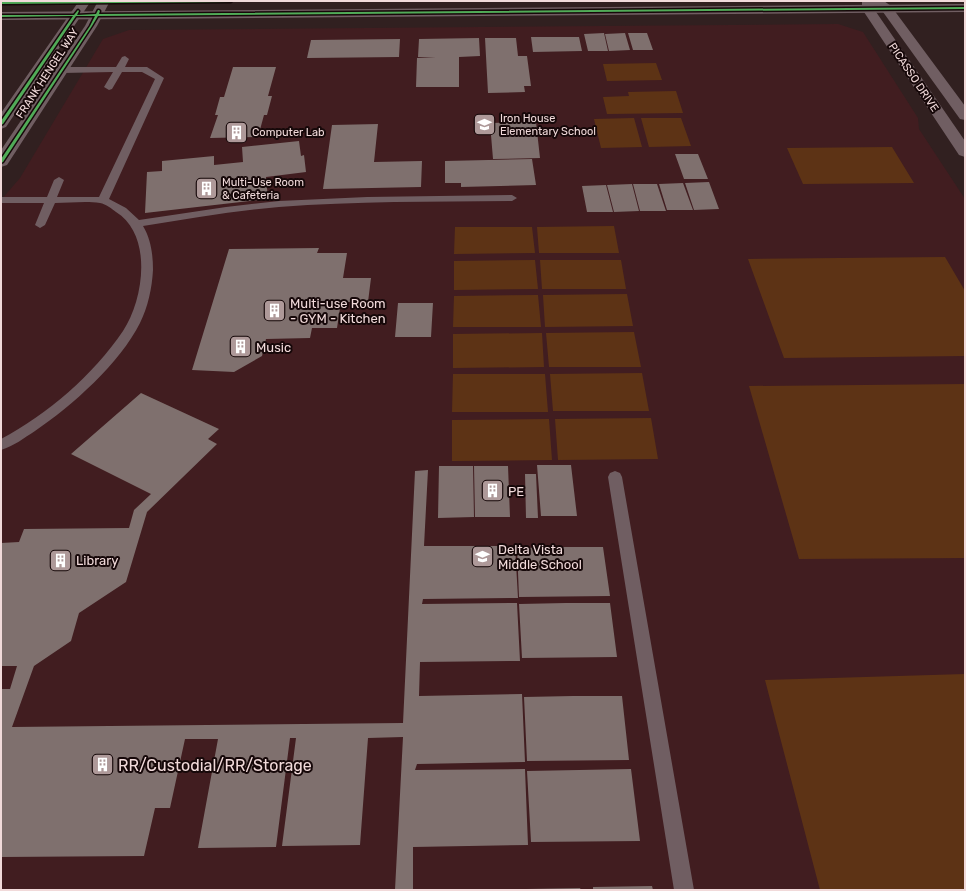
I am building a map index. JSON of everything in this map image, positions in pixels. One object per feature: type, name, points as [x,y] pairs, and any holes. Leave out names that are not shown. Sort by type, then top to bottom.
[{"type":"street","points":[[1,3],[231,1]]},
{"type":"street","name":"FRANK HENGEL WAY","points":[[1,124],[85,2]]},
{"type":"street","name":"FRANK HENGEL WAY","points":[[1,162],[62,70],[103,2]]},
{"type":"street","points":[[1,16],[875,5],[965,8]]},
{"type":"street","name":"PICASSO DRIVE","points":[[875,5],[965,116]]},
{"type":"street","name":"PICASSO DRIVE","points":[[875,5],[965,152]]},
{"type":"lane","points":[[109,87],[122,64]]},
{"type":"lane","points":[[62,70],[122,64],[144,69],[160,78],[103,200]]},
{"type":"lane","points":[[40,225],[59,180]]},
{"type":"lane","points":[[138,224],[220,210],[279,204],[355,199],[512,198]]},
{"type":"lane","points":[[1,200],[103,200],[121,208],[138,224],[147,248],[147,278],[143,298],[136,319],[120,344],[103,365],[70,399],[44,419],[1,445]]},
{"type":"lane","points":[[615,477],[684,890]]},
{"type":"shaded area","name":"Delta Vista Middle School","points":[[838,24],[863,32],[918,118],[919,129],[965,199],[965,890],[1,890],[1,200],[20,178],[103,39],[129,30]]},
{"type":"shaded area","points":[[656,63],[662,80],[607,81],[603,64]]},
{"type":"shaded area","points":[[676,91],[683,113],[607,114],[603,97],[629,96],[628,92]]},
{"type":"shaded area","points":[[634,118],[642,147],[601,148],[594,119]]},
{"type":"shaded area","points":[[641,118],[681,118],[691,146],[649,147]]},
{"type":"shaded area","points":[[892,147],[914,183],[803,184],[787,148]]},
{"type":"shaded area","points":[[614,226],[619,253],[539,253],[537,227]]},
{"type":"shaded area","points":[[455,227],[532,227],[535,253],[454,254]]},
{"type":"shaded area","points":[[945,257],[965,291],[965,356],[784,358],[748,259]]},
{"type":"shaded area","points":[[535,260],[538,289],[454,290],[454,261]]},
{"type":"shaded area","points":[[540,260],[621,260],[626,289],[542,289]]},
{"type":"shaded area","points":[[627,294],[633,326],[545,327],[543,295]]},
{"type":"shaded area","points":[[538,295],[541,327],[453,327],[454,296]]},
{"type":"shaded area","points":[[634,332],[641,367],[549,367],[546,333]]},
{"type":"shaded area","points":[[542,333],[544,367],[453,368],[453,334]]},
{"type":"shaded area","points":[[642,373],[649,411],[553,411],[550,374]]},
{"type":"shaded area","points":[[453,374],[545,374],[548,412],[452,412]]},
{"type":"shaded area","points":[[965,384],[965,558],[799,559],[749,386]]},
{"type":"shaded area","points":[[651,418],[658,459],[558,460],[555,419]]},
{"type":"shaded area","points":[[549,419],[552,460],[452,461],[452,420]]},
{"type":"shaded area","points":[[965,674],[965,890],[820,890],[765,680]]},
{"type":"building","points":[[604,33],[608,51],[588,51],[584,34]]},
{"type":"building","points":[[625,33],[630,50],[609,51],[605,34]]},
{"type":"building","points":[[628,33],[647,33],[653,50],[633,50]]},
{"type":"building","points":[[531,37],[579,37],[582,51],[533,52]]},
{"type":"building","points":[[479,38],[480,56],[459,57],[459,87],[416,87],[417,58],[436,57],[418,57],[419,39]]},
{"type":"building","points":[[485,38],[516,38],[518,56],[527,56],[531,86],[524,86],[525,92],[488,93]]},
{"type":"building","points":[[400,39],[399,57],[307,58],[311,40]]},
{"type":"building","points":[[233,67],[276,67],[268,96],[272,96],[267,115],[264,115],[258,137],[210,138],[218,115],[215,115],[220,97],[224,97]]},
{"type":"building","points":[[536,122],[540,158],[493,159],[490,123]]},
{"type":"building","points":[[378,124],[374,162],[422,161],[421,187],[323,189],[332,125]]},
{"type":"building","name":"Multi-Use Room & Cafeteria","points":[[299,141],[301,156],[304,155],[306,172],[266,177],[268,199],[145,213],[147,172],[162,171],[162,161],[214,156],[214,165],[243,162],[242,147]]},
{"type":"building","points":[[675,154],[698,154],[708,179],[684,179]]},
{"type":"building","points":[[532,159],[536,185],[461,187],[461,183],[445,183],[445,161]]},
{"type":"building","points":[[709,182],[719,209],[694,210],[685,183]]},
{"type":"building","points":[[683,183],[693,210],[667,210],[659,184]]},
{"type":"building","points":[[632,184],[639,211],[614,212],[607,185]]},
{"type":"building","points":[[633,184],[657,184],[666,211],[640,211]]},
{"type":"building","points":[[606,185],[613,212],[587,212],[582,186]]},
{"type":"building","name":"Multi-use Room - GYM - Kitchen","points":[[319,248],[317,253],[347,253],[343,278],[371,278],[368,302],[341,302],[337,328],[312,328],[310,338],[266,339],[262,356],[234,372],[192,370],[229,249]]},
{"type":"building","points":[[398,303],[433,303],[431,337],[395,337]]},
{"type":"building","points":[[141,393],[219,429],[208,439],[217,444],[147,512],[126,582],[79,613],[71,641],[34,666],[12,727],[403,723],[415,471],[428,470],[424,546],[515,546],[518,598],[423,599],[422,604],[517,603],[520,661],[420,662],[419,696],[522,694],[525,762],[417,764],[415,770],[525,769],[528,845],[413,847],[413,890],[395,890],[403,737],[368,738],[360,845],[282,846],[296,738],[290,738],[276,847],[198,848],[218,739],[185,739],[170,808],[155,808],[144,856],[1,857],[1,689],[10,689],[17,666],[1,666],[1,543],[19,542],[24,529],[129,528],[134,510],[151,494],[71,454]]},
{"type":"building","name":"PE","points":[[537,465],[571,465],[577,516],[541,516]]},
{"type":"building","name":"PE","points":[[439,466],[473,466],[474,517],[438,518]]},
{"type":"building","name":"PE","points":[[474,466],[508,466],[510,517],[475,517]]},
{"type":"building","points":[[525,474],[536,474],[538,518],[526,518]]},
{"type":"building","points":[[603,547],[610,596],[519,597],[517,548]]},
{"type":"building","points":[[610,603],[617,657],[522,658],[519,604]]},
{"type":"building","points":[[622,696],[629,760],[527,761],[524,697]]},
{"type":"building","points":[[631,769],[640,841],[531,842],[527,771]]},
{"type":"building","points":[[652,886],[653,890],[593,890],[593,887]]},
{"type":"building","points":[[580,888],[581,890],[526,890],[526,889]]},
{"type":"cycle path","points":[[1,3],[231,1]]},
{"type":"cycle path","points":[[1,16],[965,8]]},
{"type":"cycle path","points":[[1,124],[78,11]]},
{"type":"cycle path","points":[[1,162],[91,26],[99,11]]},
{"type":"place","name":"Iron House Elementary School","points":[[485,124]]},
{"type":"place","name":"Computer Lab","points":[[236,132]]},
{"type":"place","name":"Multi-Use Room & Cafeteria","points":[[207,188]]},
{"type":"place","name":"Multi-use Room - GYM - Kitchen","points":[[275,310]]},
{"type":"place","name":"Music","points":[[241,347]]},
{"type":"place","name":"PE","points":[[492,491]]},
{"type":"place","name":"Delta Vista Middle School","points":[[483,556]]},
{"type":"place","name":"Library","points":[[60,560]]},
{"type":"place","name":"RR/Custodial/RR/Storage","points":[[103,765]]}]
